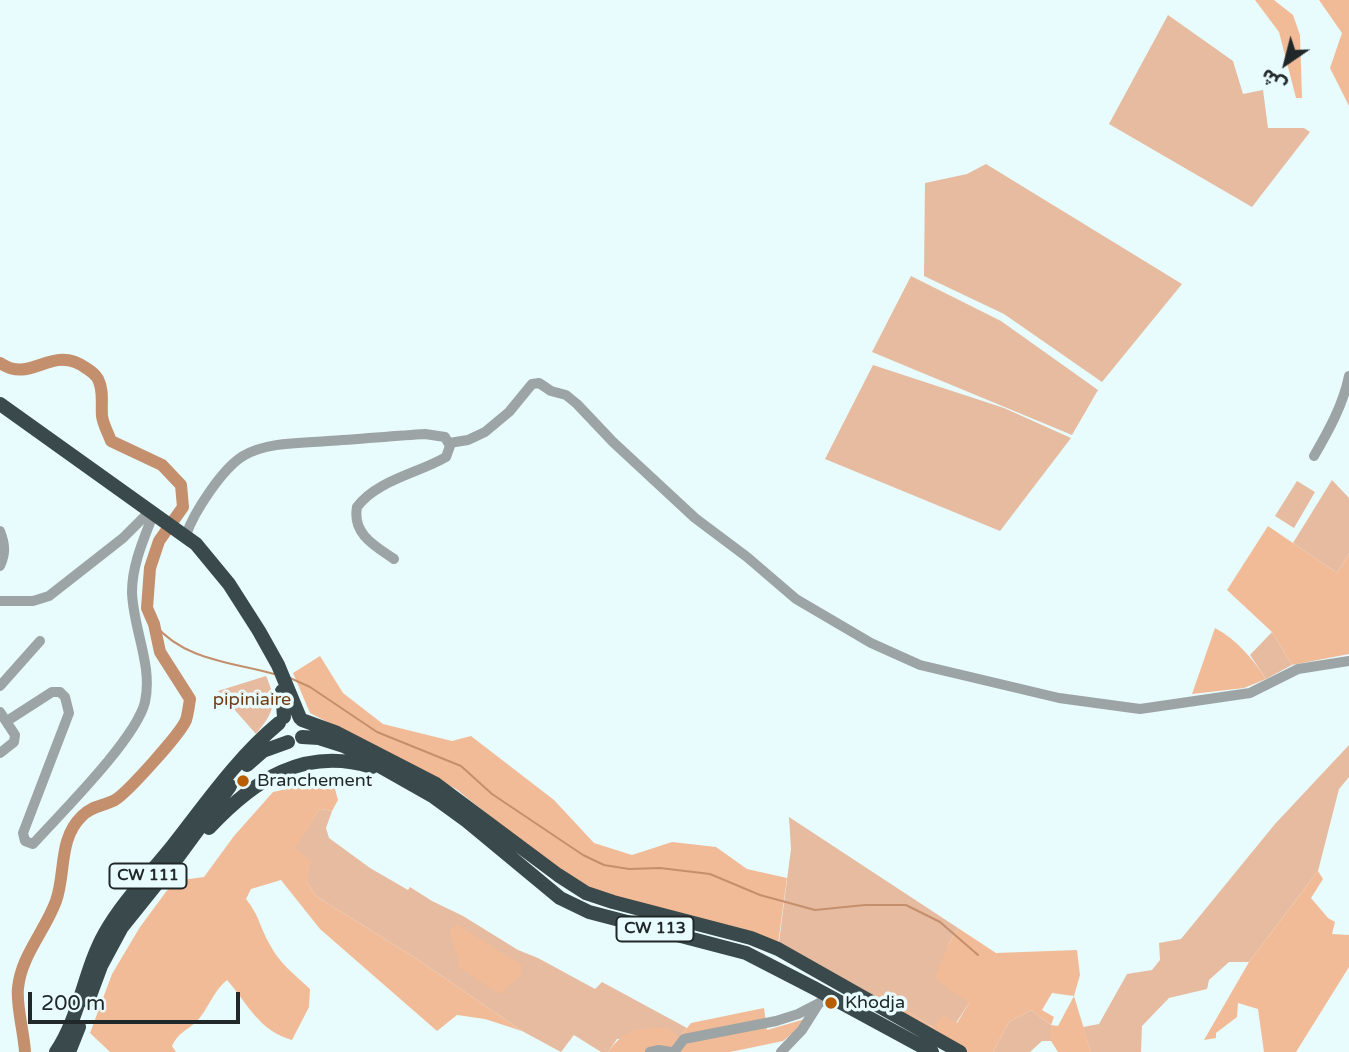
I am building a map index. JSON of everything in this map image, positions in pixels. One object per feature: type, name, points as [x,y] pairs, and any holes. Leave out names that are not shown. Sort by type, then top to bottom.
[{"type":"highway","points":[[0,404],[153,519]]},
{"type":"highway","points":[[0,414],[153,519],[180,533],[222,586],[274,666],[305,729],[296,742],[288,742],[278,733],[284,700],[282,683]]},
{"type":"highway","points":[[281,720],[292,715],[335,732],[436,784],[586,893],[751,938],[778,949],[960,1052]]},
{"type":"highway","name":"CW 111","points":[[56,1052],[67,1033],[91,963],[111,922],[223,780],[250,748],[281,720]]},
{"type":"highway","points":[[302,737],[319,738],[344,746],[396,775]]},
{"type":"highway","name":"CW 111","points":[[175,861],[249,762],[263,751],[288,742]]},
{"type":"highway","points":[[69,1052],[95,980],[115,938],[175,861],[246,792],[292,767],[316,761],[339,760],[362,764],[396,775]]},
{"type":"highway","name":"CW 113","points":[[396,775],[454,812],[560,898],[589,912],[746,953],[825,1000],[933,1052]]},
{"type":"street","points":[[1314,456],[1333,423],[1346,393],[1349,376]]},
{"type":"street","points":[[449,443],[468,440],[485,432],[509,412],[533,383],[566,395],[695,518],[747,557],[796,599],[883,650],[907,661],[947,673],[1059,698],[1140,709],[1250,693],[1298,669],[1349,661]]},
{"type":"street","points":[[180,533],[230,466],[244,455],[275,446],[425,434],[445,437],[450,451],[446,457],[380,488],[357,507],[356,523],[361,533],[394,559]]},
{"type":"street","points":[[0,601],[33,601],[49,596],[123,538],[153,519]]},
{"type":"street","points":[[0,753],[15,740],[15,735],[2,716],[52,692],[60,692],[69,713],[23,833],[25,841],[33,844],[113,754],[140,717],[147,688],[146,667],[132,590],[137,558],[153,519]]},
{"type":"street","points":[[0,531],[5,547],[0,566]]},
{"type":"street","points":[[0,686],[40,641]]},
{"type":"street","points":[[650,1052],[674,1052],[684,1039],[776,1021],[798,1014],[825,1000]]},
{"type":"street","points":[[781,1052],[825,1000]]},
{"type":"green space","points":[[1168,15],[1233,61],[1243,94],[1263,90],[1268,128],[1304,128],[1310,132],[1252,207],[1109,124]]},
{"type":"green space","points":[[986,164],[1182,284],[1102,382],[1004,314],[924,276],[925,183],[967,174]]},
{"type":"green space","points":[[911,276],[1001,321],[1098,390],[1072,435],[872,352]]},
{"type":"green space","points":[[873,365],[1004,408],[1071,438],[1000,531],[825,459]]},
{"type":"green space","points":[[1332,480],[1349,498],[1349,553],[1337,573],[1293,543]]},
{"type":"green space","points":[[1297,481],[1315,492],[1294,528],[1275,516]]},
{"type":"green space","points":[[1272,632],[1292,665],[1266,679],[1250,655]]},
{"type":"green space","name":"pipiniaire","points":[[266,676],[272,693],[272,707],[256,734],[218,691]]},
{"type":"green space","points":[[1349,745],[1349,777],[1339,789],[1318,871],[1249,962],[1229,962],[1209,980],[1207,989],[1169,998],[1142,1026],[1141,1052],[1091,1052],[1083,1027],[1099,1024],[1127,974],[1152,970],[1160,960],[1159,943],[1181,939],[1275,824]]},
{"type":"green space","points":[[320,809],[332,811],[326,828],[329,838],[370,868],[408,890],[410,887],[518,950],[595,989],[602,982],[687,1028],[679,1038],[617,1039],[608,1052],[601,1052],[574,1035],[561,1052],[522,1031],[417,959],[316,896],[307,882],[294,848]]},
{"type":"green space","points":[[789,817],[958,928],[948,945],[969,1003],[956,1023],[934,1028],[880,994],[874,1004],[778,949],[791,849]]},
{"type":"green space","points":[[1031,1010],[1051,1025],[1051,1041],[1042,1041],[1030,1052],[993,1052],[1009,1022]]},
{"type":"shaded area","points":[[1255,0],[1274,0],[1293,15],[1300,35],[1302,98],[1296,98],[1279,32]]},
{"type":"shaded area","points":[[1319,0],[1349,0],[1349,106],[1330,68],[1342,33]]},
{"type":"shaded area","points":[[1268,526],[1337,573],[1349,553],[1349,654],[1292,665],[1272,632],[1227,590]]},
{"type":"shaded area","points":[[1215,628],[1244,650],[1266,679],[1244,688],[1192,694]]},
{"type":"shaded area","points":[[320,656],[343,693],[383,724],[452,741],[471,736],[554,800],[594,843],[632,855],[672,842],[716,847],[747,869],[787,878],[778,944],[588,891],[456,789],[310,713],[293,673]]},
{"type":"shaded area","points":[[327,780],[335,789],[338,800],[332,811],[320,809],[295,848],[311,861],[307,882],[316,896],[417,959],[522,1031],[485,1019],[457,1015],[437,1031],[320,929],[281,880],[251,889],[246,899],[277,956],[310,989],[309,1007],[292,1040],[262,1023],[227,980],[196,1022],[177,1038],[172,1046],[176,1052],[110,1052],[90,1033],[112,974],[140,927],[174,881],[204,877],[234,836],[273,792]]},
{"type":"shaded area","points":[[1318,871],[1323,879],[1311,898],[1328,918],[1335,922],[1332,934],[1349,935],[1349,967],[1296,1052],[1264,1052],[1258,1009],[1238,1003],[1237,1017],[1216,1033],[1216,1038],[1204,1040],[1249,962]]},
{"type":"shaded area","points":[[457,924],[522,966],[521,976],[499,994],[460,968],[450,931]]},
{"type":"shaded area","points":[[958,928],[996,953],[1077,950],[1080,975],[1074,996],[1052,993],[1042,1010],[1054,1017],[1051,1025],[1031,1010],[1009,1022],[993,1052],[960,1052],[874,1004],[879,993],[934,1028],[943,1015],[957,1023],[969,1003],[935,978]]},
{"type":"shaded area","points":[[1074,996],[1091,1052],[1058,1052],[1051,1041],[1051,1025],[1058,1026]]},
{"type":"shaded area","points":[[764,1008],[767,1030],[805,1019],[799,1028],[783,1041],[730,1052],[608,1052],[621,1038],[634,1031],[668,1028],[679,1038],[691,1023]]},
{"type":"waterway","points":[[0,363],[11,369],[22,370],[62,360],[74,362],[90,370],[100,384],[103,419],[111,441],[162,465],[181,485],[183,507],[159,541],[150,568],[147,608],[154,624],[160,652],[190,699],[187,718],[182,727],[154,762],[115,800],[86,813],[74,825],[69,835],[56,901],[28,954],[20,976],[18,1002],[25,1052]]},
{"type":"waterway","points":[[154,624],[180,646],[195,653],[274,674]]},
{"type":"waterway","points":[[290,678],[310,687],[377,732],[461,766],[492,794],[583,855],[604,865],[710,874],[760,895],[815,910],[865,905],[906,905],[940,922],[978,955]]},
{"type":"place","name":"Branchement","points":[[243,781]]},
{"type":"place","name":"Khodja","points":[[831,1003]]}]
